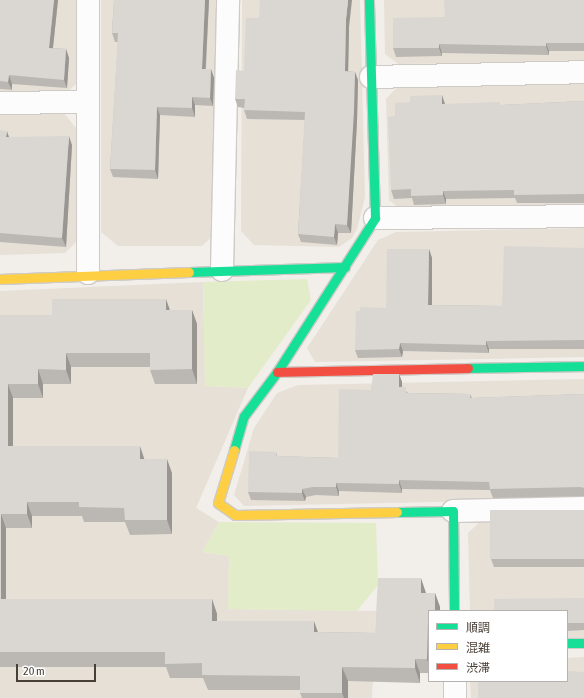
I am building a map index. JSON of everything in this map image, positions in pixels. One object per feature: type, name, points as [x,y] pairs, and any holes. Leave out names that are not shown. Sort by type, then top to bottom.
[{"type":"street","points":[[88,0],[86,102],[88,273]]},
{"type":"street","points":[[222,270],[228,0]]},
{"type":"street","points":[[369,0],[375,218],[277,372],[244,416],[218,503],[235,515],[584,508]]},
{"type":"street","points":[[371,77],[584,72]]},
{"type":"street","points":[[0,103],[86,102]]},
{"type":"street","points":[[375,218],[584,216]]},
{"type":"street","points":[[0,279],[88,273],[345,266]]},
{"type":"street","points":[[277,372],[584,366]]},
{"type":"street","points":[[453,511],[454,610]]},
{"type":"street","points":[[568,643],[584,643]]},
{"type":"street","points":[[455,682],[455,698]]},
{"type":"shaded area","points":[[0,0],[77,0],[76,84],[66,93],[0,94]]},
{"type":"shaded area","points":[[101,0],[216,0],[216,233],[202,246],[118,246],[101,232]]},
{"type":"shaded area","points":[[242,0],[360,0],[365,197],[357,229],[352,238],[339,247],[254,245],[241,231]]},
{"type":"shaded area","points":[[384,0],[584,0],[584,62],[398,64],[385,54]]},
{"type":"shaded area","points":[[584,82],[584,207],[401,210],[389,200],[386,99],[400,84]]},
{"type":"shaded area","points":[[64,113],[76,128],[77,241],[65,253],[0,255],[0,114]]},
{"type":"shaded area","points":[[584,228],[584,357],[315,362],[307,348],[378,240],[396,232]]},
{"type":"shaded area","points":[[203,282],[205,386],[248,388],[196,508],[219,522],[202,552],[229,556],[228,609],[376,611],[372,698],[0,698],[0,291]]},
{"type":"shaded area","points":[[584,379],[584,499],[244,506],[234,495],[254,428],[277,393],[298,385]]},
{"type":"shaded area","points":[[584,518],[584,638],[568,638],[568,610],[470,610],[468,533],[482,520]]},
{"type":"shaded area","points":[[584,657],[584,698],[471,698],[470,682],[568,682],[568,658]]},
{"type":"green space","points":[[307,279],[311,300],[248,388],[205,386],[203,282]]},
{"type":"green space","points":[[219,522],[376,523],[378,585],[357,611],[228,609],[229,556],[202,552]]},
{"type":"building","points":[[0,0],[54,0],[49,48],[66,49],[64,80],[9,75],[8,82],[0,81]]},
{"type":"building","points":[[114,0],[205,0],[202,69],[211,69],[210,98],[192,97],[192,108],[157,107],[155,170],[110,169],[118,33],[112,33]]},
{"type":"building","points":[[260,0],[348,0],[345,71],[355,72],[354,112],[347,225],[335,224],[334,237],[298,234],[305,112],[244,110],[245,99],[235,99],[236,70],[244,71],[246,18],[259,18]]},
{"type":"building","points":[[444,0],[584,0],[584,43],[546,43],[546,46],[439,44],[439,48],[393,48],[393,18],[445,17]]},
{"type":"building","points":[[442,95],[442,104],[500,102],[500,105],[584,101],[584,194],[514,195],[514,190],[443,191],[443,195],[411,196],[411,189],[391,190],[388,117],[395,116],[395,103],[410,102],[410,96]]},
{"type":"building","points":[[0,130],[7,131],[6,137],[69,136],[62,238],[0,233]]},
{"type":"building","points":[[504,246],[584,248],[584,340],[486,341],[486,345],[400,343],[399,349],[355,350],[356,311],[360,311],[360,307],[386,308],[387,249],[429,249],[428,305],[502,306]]},
{"type":"building","points":[[52,299],[166,299],[166,310],[192,310],[192,369],[150,370],[150,353],[66,353],[66,370],[38,369],[38,384],[8,384],[8,446],[140,446],[140,459],[167,459],[167,520],[125,520],[124,508],[79,507],[79,502],[27,502],[27,514],[1,514],[1,599],[212,599],[212,621],[314,621],[314,632],[375,633],[378,578],[421,578],[421,593],[435,593],[435,610],[428,610],[427,659],[415,659],[415,668],[342,667],[342,693],[300,693],[300,676],[202,675],[202,663],[165,664],[165,652],[0,652],[0,315],[52,315]]},
{"type":"building","points":[[373,374],[399,374],[399,387],[406,387],[406,393],[470,394],[470,398],[584,394],[584,488],[490,489],[489,482],[399,480],[399,484],[336,483],[336,487],[313,487],[302,489],[302,493],[248,492],[249,451],[276,452],[276,456],[338,458],[339,389],[371,390]]},
{"type":"building","points":[[490,510],[584,510],[584,559],[490,559]]},
{"type":"building","points":[[584,598],[584,623],[568,623],[568,610],[494,610],[494,599]]},
{"type":"building","points":[[568,671],[584,672],[584,698],[478,698],[478,682],[568,682]]},
{"type":"traffic: fast","points":[[234,450],[244,416],[277,372],[375,218],[369,0]]},
{"type":"traffic: fast","points":[[189,272],[345,267]]},
{"type":"traffic: fast","points":[[468,368],[584,366]]},
{"type":"traffic: fast","points":[[397,512],[453,511],[454,610]]},
{"type":"traffic: fast","points":[[568,643],[584,643]]},
{"type":"traffic: slow","points":[[0,279],[189,272]]},
{"type":"traffic: slow","points":[[234,450],[218,503],[235,515],[397,512]]},
{"type":"traffic: jam","points":[[277,372],[468,368]]}]
